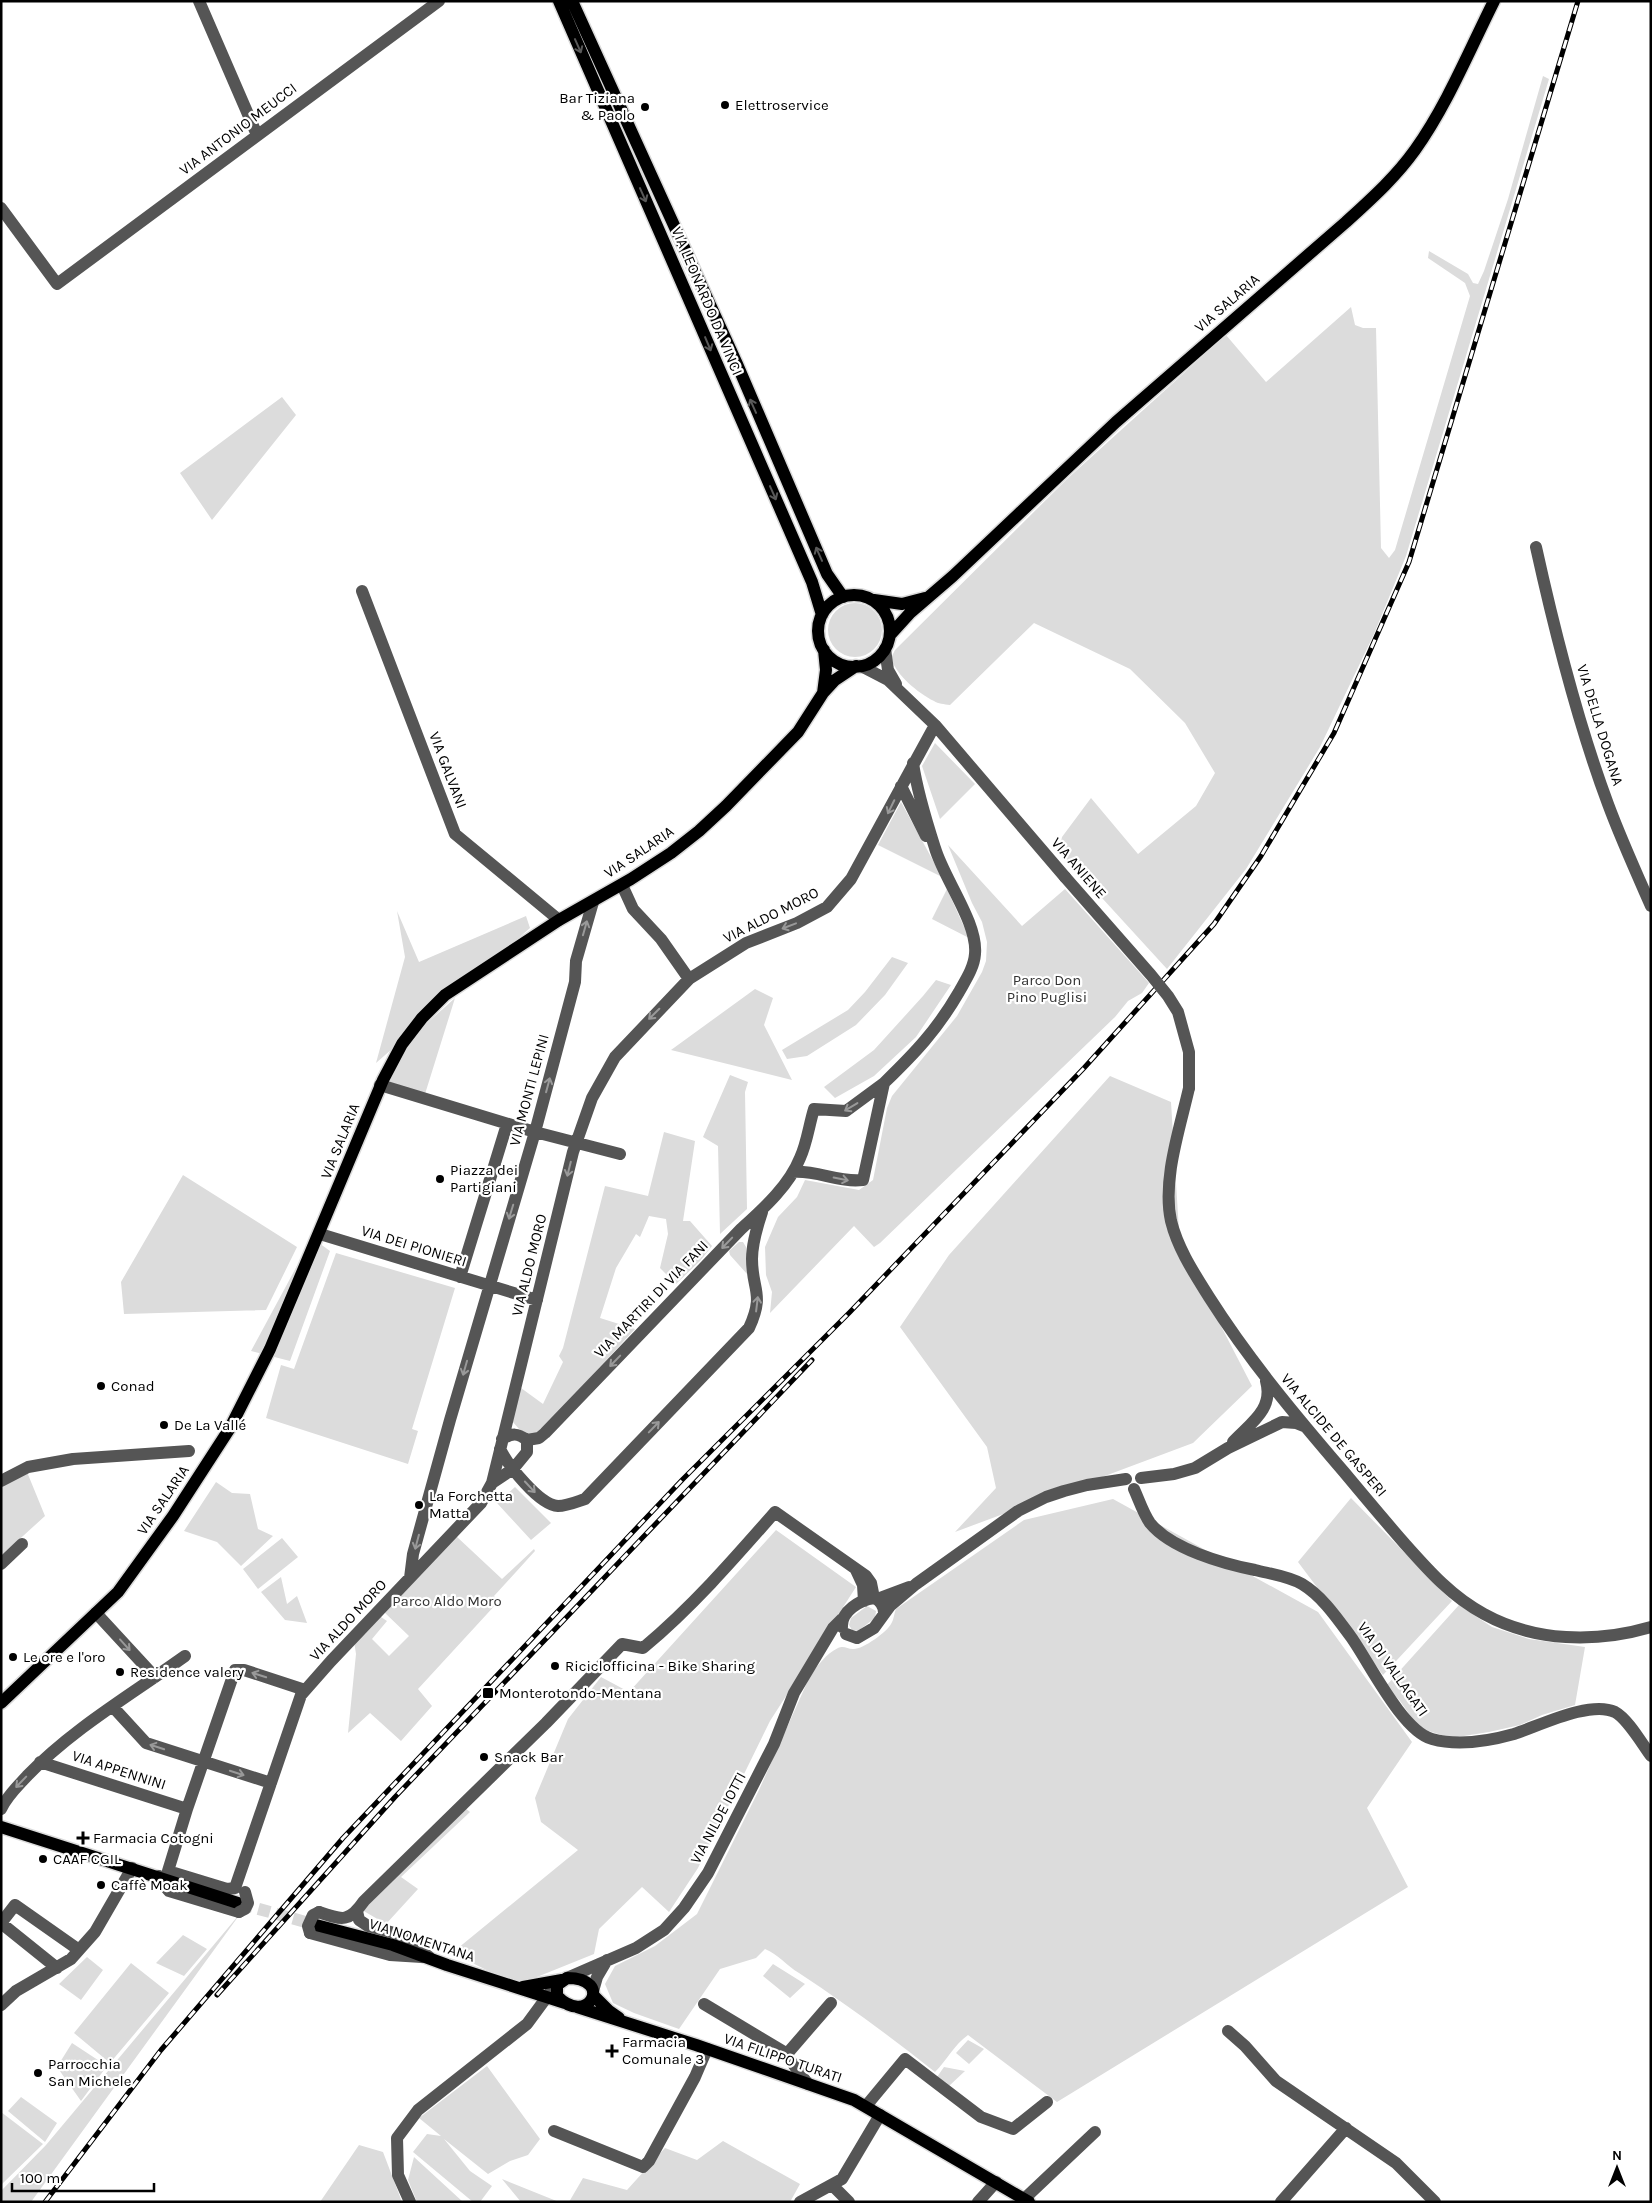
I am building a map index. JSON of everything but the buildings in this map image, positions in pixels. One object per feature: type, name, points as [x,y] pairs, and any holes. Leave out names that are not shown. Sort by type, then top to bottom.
[{"type":"main road","name":"VIA LEONARDO DA VINCI","points":[[559,1],[812,582],[822,615]]},
{"type":"main road","name":"VIA LEONARDO DA VINCI","points":[[572,1],[737,364],[827,574],[842,597]]},
{"type":"main road","name":"VIA SALARIA","points":[[1,1703],[118,1592],[134,1573],[174,1516],[230,1428],[326,1235],[380,1085],[402,1044],[422,1018],[445,995],[559,920],[622,885],[671,853],[726,806],[798,732],[823,693],[845,672],[871,663],[885,649],[890,634],[1116,422],[1382,189],[1407,161],[1431,127],[1494,1]]},
{"type":"main road","name":"VIA SALARIA","points":[[842,597],[853,594],[891,604],[902,604],[915,602],[933,593]]},
{"type":"main road","points":[[822,615],[827,607],[842,597]]},
{"type":"main road","points":[[872,599],[886,614],[890,634]]},
{"type":"main road","name":"VIA SALARIA","points":[[822,615],[818,627],[819,639],[824,650],[826,670],[823,693]]},
{"type":"main road","points":[[824,650],[838,662],[859,666]]},
{"type":"main road","points":[[1,1827],[132,1868],[162,1874]]},
{"type":"main road","name":"VIA NOMENTANA","points":[[429,1959],[571,2005]]},
{"type":"main road","points":[[562,1981],[556,1996],[571,2005],[586,2006],[594,1993]]},
{"type":"main road","name":"VIA NOMENTANA","points":[[518,1988],[562,1981]]},
{"type":"main road","name":"VIA FILIPPO TURATI","points":[[562,1981],[584,1981],[609,2011],[632,2026]]},
{"type":"main road","name":"VIA FILIPPO TURATI","points":[[571,2005],[707,2049],[854,2100],[1027,2200]]},
{"type":"street","points":[[199,1],[257,135]]},
{"type":"street","name":"VIA ANTONIO MEUCCI","points":[[1,208],[57,284],[439,1]]},
{"type":"street","name":"VIA DELLA DOGANA","points":[[1536,547],[1555,630],[1594,764],[1621,839],[1651,906]]},
{"type":"street","name":"VIA GALVANI","points":[[362,591],[455,834],[559,920]]},
{"type":"street","name":"VIA ANIENE","points":[[885,649],[888,670],[900,690]]},
{"type":"street","name":"VIA ANIENE","points":[[859,666],[881,675],[900,690],[935,725],[1065,878],[1151,975],[1173,1004],[1187,1042],[1190,1060],[1189,1088]]},
{"type":"street","name":"VIA ALDO MORO","points":[[239,1879],[301,1696],[481,1503],[492,1482],[576,1142],[592,1098],[615,1057],[689,979],[746,943],[797,923],[827,907],[851,879],[935,725]]},
{"type":"street","points":[[913,763],[915,781],[935,848]]},
{"type":"street","points":[[901,786],[926,838],[935,848]]},
{"type":"street","name":"VIA MARTIRI DI VIA FANI","points":[[501,1444],[512,1434],[540,1438],[736,1235],[763,1210],[793,1172],[801,1157],[814,1109],[846,1111],[884,1083],[920,1048],[940,1024],[970,973],[975,955],[972,930],[935,848]]},
{"type":"street","points":[[622,885],[633,909],[661,939],[689,979]]},
{"type":"street","name":"VIA MONTI LEPINI","points":[[410,1578],[413,1554],[447,1429],[535,1132],[575,982],[576,961],[592,902]]},
{"type":"street","points":[[793,1172],[802,1171],[853,1181],[863,1180],[884,1083]]},
{"type":"street","points":[[380,1085],[507,1124],[620,1154]]},
{"type":"street","name":"VIA ALCIDE DE GASPERI","points":[[1189,1088],[1169,1186],[1169,1207],[1172,1223],[1190,1267],[1236,1339],[1266,1378],[1438,1581],[1483,1614],[1514,1627],[1567,1637],[1604,1637],[1651,1627]]},
{"type":"street","points":[[460,1277],[507,1124]]},
{"type":"street","points":[[501,1444],[513,1469],[538,1496],[556,1506],[585,1499],[748,1328],[756,1312],[759,1298],[752,1259],[755,1233],[763,1210]]},
{"type":"street","name":"VIA DEI PIONIERI","points":[[326,1235],[489,1286]]},
{"type":"street","points":[[489,1286],[537,1300]]},
{"type":"street","points":[[1266,1378],[1269,1392],[1267,1405]]},
{"type":"street","points":[[1228,1448],[1267,1405],[1276,1402],[1287,1404],[1282,1422]]},
{"type":"street","points":[[492,1482],[513,1469],[526,1452],[523,1437],[514,1428],[508,1414]]},
{"type":"street","points":[[916,1584],[856,1605],[842,1618],[843,1630],[846,1634],[857,1638],[866,1634],[881,1621],[884,1613],[916,1584],[1012,1515],[1052,1494],[1075,1488],[1141,1485],[1141,1478],[1188,1470],[1282,1422],[1296,1423],[1307,1428]]},
{"type":"street","points":[[1,1481],[28,1466],[74,1459],[189,1451]]},
{"type":"street","name":"VIA DI VALLAGATI","points":[[1130,1484],[1149,1521],[1174,1542],[1218,1560],[1289,1578],[1313,1593],[1330,1610],[1352,1638],[1393,1702],[1415,1729],[1424,1736],[1445,1741],[1488,1740],[1513,1734],[1586,1710],[1601,1709],[1613,1711],[1620,1715],[1651,1756]]},
{"type":"street","points":[[429,1959],[385,1954],[308,1926],[312,1915],[319,1912],[340,1919],[346,1919],[357,1911],[364,1901],[540,1729],[622,1644],[643,1648],[673,1623],[706,1590],[775,1512],[856,1570],[872,1599],[884,1608],[884,1613]]},
{"type":"street","points":[[1,1564],[22,1544]]},
{"type":"street","points":[[96,1613],[155,1677]]},
{"type":"street","name":"VIA NILDE IOTTI","points":[[562,1981],[636,1948],[664,1930],[684,1908],[708,1872],[774,1744],[794,1693],[818,1656],[833,1628],[842,1618]]},
{"type":"street","name":"VIA NILDE IOTTI","points":[[818,1656],[846,1634]]},
{"type":"street","points":[[1,1809],[6,1798],[40,1762],[185,1656]]},
{"type":"street","points":[[239,1879],[242,1903],[168,1891],[162,1874],[187,1809],[235,1670],[244,1670],[305,1690]]},
{"type":"street","points":[[113,1707],[146,1743],[271,1784]]},
{"type":"street","name":"VIA APPENNINI","points":[[40,1762],[187,1809]]},
{"type":"street","points":[[1,2005],[16,1991],[57,1968],[79,1950],[95,1932],[132,1868]]},
{"type":"street","points":[[162,1874],[227,1890],[235,1888],[239,1879]]},
{"type":"street","points":[[57,1968],[1,1923],[15,1905],[79,1950]]},
{"type":"street","points":[[357,1911],[359,1920],[368,1926],[402,1935],[429,1959]]},
{"type":"street","points":[[594,1993],[597,1977],[607,1960]]},
{"type":"street","points":[[410,2202],[398,2175],[397,2138],[418,2110],[527,2024],[562,1981]]},
{"type":"street","points":[[786,2055],[831,2003]]},
{"type":"street","points":[[704,2004],[786,2055],[808,2084]]},
{"type":"street","points":[[1228,2031],[1245,2046],[1276,2081],[1396,2163],[1435,2202]]},
{"type":"street","points":[[554,2131],[643,2167],[649,2161],[695,2077],[707,2049]]},
{"type":"street","points":[[866,2106],[905,2059],[980,2117],[1013,2129],[1047,2102]]},
{"type":"street","points":[[800,2202],[833,2186],[842,2179],[880,2115]]},
{"type":"street","points":[[1281,2202],[1346,2128]]},
{"type":"street","points":[[1027,2200],[1095,2132]]},
{"type":"street","points":[[978,2202],[996,2182]]},
{"type":"street","points":[[833,2186],[849,2202]]},
{"type":"green space","points":[[1543,76],[1549,79],[1406,556],[1374,634],[1320,747],[1246,869],[1167,969],[1059,851],[1062,837],[1091,798],[1138,854],[1196,806],[1215,773],[1185,723],[1130,669],[1034,623],[950,705],[936,702],[921,693],[903,677],[891,658],[895,650],[1067,479],[1226,335],[1266,382],[1351,307],[1355,325],[1363,328],[1376,328],[1381,548],[1389,558],[1395,550],[1470,296],[1465,283],[1428,258],[1429,251],[1468,274],[1473,283],[1478,284],[1508,199]]},
{"type":"green space","points":[[282,397],[296,415],[212,520],[180,473]]},
{"type":"green space","points":[[850,603],[860,603],[870,607],[878,615],[882,630],[878,645],[870,653],[860,657],[850,657],[840,653],[832,645],[828,635],[828,625],[832,615],[840,607]]},
{"type":"green space","points":[[935,743],[975,784],[940,819],[922,766]]},
{"type":"green space","points":[[901,802],[942,877],[878,845]]},
{"type":"green space","name":"Parco Don Pino Puglisi","points":[[948,845],[1022,926],[1065,889],[1149,983],[1142,993],[1128,1001],[1115,1017],[880,1243],[874,1247],[854,1226],[770,1313],[772,1292],[766,1275],[765,1247],[778,1217],[797,1197],[805,1180],[859,1190],[873,1180],[887,1108],[892,1096],[957,1016],[982,972],[986,961],[987,942],[982,922]]},
{"type":"green space","points":[[947,889],[969,938],[932,919]]},
{"type":"green space","points":[[397,911],[419,962],[526,916],[530,928],[376,1063],[405,957]]},
{"type":"green space","points":[[892,957],[908,963],[885,995],[856,1025],[807,1056],[787,1059],[782,1050],[848,1010],[865,992]]},
{"type":"green space","points":[[936,980],[951,985],[916,1037],[874,1076],[835,1098],[824,1087],[874,1050]]},
{"type":"green space","points":[[755,989],[773,998],[764,1025],[792,1080],[671,1050]]},
{"type":"green space","points":[[455,998],[425,1094],[385,1082],[416,1033]]},
{"type":"green space","points":[[730,1075],[748,1082],[745,1092],[747,1209],[720,1234],[718,1146],[703,1137]]},
{"type":"green space","points":[[1110,1076],[1171,1102],[1180,1247],[1252,1386],[1193,1443],[955,1532],[996,1488],[987,1447],[900,1327],[949,1255]]},
{"type":"green space","points":[[664,1132],[695,1141],[683,1221],[690,1221],[712,1246],[700,1261],[676,1284],[660,1268],[668,1234],[666,1219],[649,1216],[640,1237],[636,1234],[616,1268],[600,1318],[635,1329],[538,1434],[527,1438],[512,1421],[521,1388],[543,1404],[563,1362],[559,1356],[563,1348],[605,1186],[648,1196]]},
{"type":"green space","points":[[183,1175],[297,1247],[266,1310],[124,1314],[121,1282]]},
{"type":"green space","points":[[312,1238],[330,1251],[290,1361],[251,1351]]},
{"type":"green space","points":[[739,1242],[743,1242],[746,1247],[747,1274],[730,1255],[729,1251]]},
{"type":"green space","points":[[336,1253],[455,1288],[412,1429],[418,1431],[408,1464],[266,1418],[281,1365],[294,1369]]},
{"type":"green space","points":[[27,1472],[45,1516],[1,1556],[1,1487]]},
{"type":"green space","points":[[216,1482],[232,1493],[250,1494],[258,1529],[273,1536],[241,1566],[217,1542],[184,1531]]},
{"type":"green space","points":[[515,1487],[551,1523],[531,1540],[497,1503]]},
{"type":"green space","points":[[1351,1498],[1452,1601],[1383,1675],[1298,1562]]},
{"type":"green space","points":[[1113,1499],[1318,1612],[1412,1742],[1367,1808],[1408,1887],[1057,2102],[968,2035],[935,2072],[868,2021],[765,1949],[756,1958],[720,1969],[679,2029],[634,2013],[613,2003],[605,1984],[615,1966],[655,1946],[697,1914],[759,1790],[810,1676],[819,1664],[840,1647],[857,1649],[874,1640],[889,1627],[893,1621],[896,1609],[1024,1520]]},
{"type":"green space","points":[[776,1530],[856,1587],[770,1721],[698,1868],[669,1912],[642,1887],[599,1929],[594,1954],[517,1985],[452,1953],[578,1850],[541,1822],[535,1798],[568,1719],[601,1677],[629,1692]]},
{"type":"green space","name":"Parco Aldo Moro","points":[[456,1536],[502,1579],[534,1549],[535,1551],[494,1596],[498,1602],[418,1689],[432,1706],[401,1741],[370,1713],[348,1733],[356,1654],[354,1641],[378,1615],[387,1621],[372,1639],[389,1656],[409,1636],[384,1612]]},
{"type":"green space","points":[[282,1538],[298,1557],[258,1589],[243,1569]]},
{"type":"green space","points":[[281,1577],[287,1604],[297,1596],[307,1623],[285,1620],[261,1592]]},
{"type":"green space","points":[[1459,1605],[1492,1627],[1529,1639],[1585,1647],[1575,1705],[1542,1715],[1520,1725],[1451,1738],[1419,1728],[1400,1701],[1386,1686]]},
{"type":"green space","points":[[867,1606],[876,1611],[875,1618],[858,1631],[852,1630],[849,1625],[851,1618]]},
{"type":"green space","points":[[465,1808],[470,1812],[401,1877],[418,1889],[386,1924],[362,1910]]},
{"type":"green space","points":[[243,1910],[31,2202],[1,2202],[1,2191],[46,2145]]},
{"type":"green space","points":[[183,1935],[207,1949],[184,1976],[156,1963]]},
{"type":"green space","points":[[87,1957],[103,1970],[81,2000],[59,1984]]},
{"type":"green space","points":[[131,1963],[169,1993],[110,2063],[74,2033]]},
{"type":"green space","points":[[773,1964],[805,1984],[790,1998],[763,1976]]},
{"type":"green space","points":[[968,2040],[984,2049],[969,2064],[956,2053]]},
{"type":"green space","points":[[72,2043],[107,2066],[81,2101],[57,2067]]},
{"type":"green space","points":[[487,2066],[540,2139],[528,2155],[510,2161],[488,2174],[444,2139],[470,2171],[492,2186],[480,2202],[473,2202],[413,2152],[427,2134],[441,2136],[419,2118]]},
{"type":"green space","points":[[944,2067],[965,2071],[949,2086],[937,2077]]},
{"type":"green space","points":[[21,2097],[57,2123],[45,2142],[8,2111]]},
{"type":"green space","points":[[1,2112],[43,2144],[1,2185]]},
{"type":"green space","points":[[723,2141],[800,2184],[790,2202],[569,2202],[583,2178],[627,2190],[665,2148],[697,2160]]},
{"type":"green space","points":[[359,2145],[383,2152],[402,2202],[320,2202]]},
{"type":"green space","points":[[414,2157],[463,2202],[417,2202],[408,2180]]},
{"type":"green space","points":[[502,2179],[559,2202],[521,2202]]},
{"type":"tunnel","points":[[241,1904],[316,1925]]},
{"type":"railway","points":[[45,2202],[161,2050],[343,1838],[683,1479],[850,1312],[1084,1068],[1214,924],[1261,856],[1334,733],[1409,562],[1578,1]]},
{"type":"railway","points":[[217,1995],[395,1797],[812,1360]]},
{"type":"place","name":"Elettroservice","points":[[725,105]]},
{"type":"place","name":"Bar Tiziana & Paolo","points":[[645,107]]},
{"type":"place","name":"Piazza dei Partigiani","points":[[440,1179]]},
{"type":"place","name":"Conad","points":[[101,1386]]},
{"type":"place","name":"De La Vallé","points":[[164,1425]]},
{"type":"place","name":"La Forchetta Matta","points":[[419,1505]]},
{"type":"place","name":"Le ore e l'oro","points":[[13,1657]]},
{"type":"place","name":"Riciclofficina - Bike Sharing","points":[[555,1666]]},
{"type":"place","name":"Residence valery","points":[[120,1672]]},
{"type":"place","name":"Monterotondo-Mentana","points":[[488,1693]]},
{"type":"place","name":"Snack Bar","points":[[484,1757]]},
{"type":"place","name":"Farmacia Cotogni","points":[[83,1838]]},
{"type":"place","name":"CAAF CGIL","points":[[43,1859]]},
{"type":"place","name":"Caffè Moak","points":[[101,1885]]},
{"type":"place","name":"Farmacia Comunale 3","points":[[612,2051]]},
{"type":"place","name":"Parrocchia San Michele","points":[[38,2073]]}]
